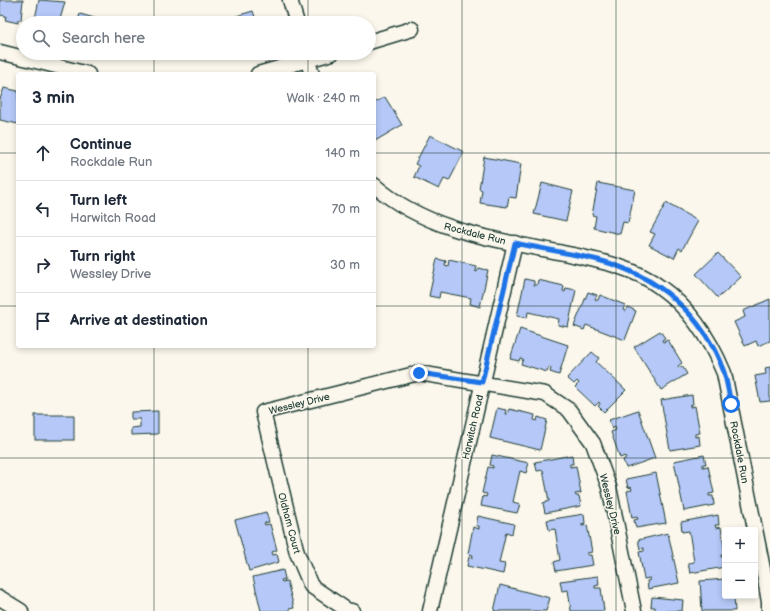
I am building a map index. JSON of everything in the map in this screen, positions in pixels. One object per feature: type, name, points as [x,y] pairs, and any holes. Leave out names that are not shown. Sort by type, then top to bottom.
[{"type":"street","points":[[290,0],[295,16]]},
{"type":"street","points":[[376,40],[412,29]]},
{"type":"street","points":[[0,52],[16,56]]},
{"type":"street","points":[[32,60],[80,72]]},
{"type":"street","points":[[264,72],[298,60]]},
{"type":"street","points":[[308,60],[311,72]]},
{"type":"street","name":"Rockdale Run","points":[[376,187],[387,196],[409,210],[433,222],[468,233],[598,260],[632,272],[659,286],[685,308],[713,346],[724,373],[765,579],[769,611]]},
{"type":"street","name":"Harwitch Road","points":[[430,611],[515,243]]},
{"type":"street","name":"Wessley Drive","points":[[263,412],[419,373],[482,382],[545,394],[569,410],[593,443],[609,487],[634,611]]},
{"type":"street","name":"Oldham Court","points":[[263,412],[297,553],[311,586],[347,610],[352,611]]},
{"type":"street","points":[[0,598],[20,610]]},
{"type":"building","points":[[0,0],[23,0],[21,16],[16,16],[16,23],[5,20],[6,16],[0,15]]},
{"type":"building","points":[[39,0],[65,2],[61,16],[36,16]]},
{"type":"building","points":[[253,11],[255,16],[236,16]]},
{"type":"building","points":[[4,88],[16,91],[16,124],[0,120],[0,99]]},
{"type":"building","points":[[385,97],[402,125],[376,140],[376,102]]},
{"type":"building","points":[[430,135],[464,152],[449,181],[444,179],[439,189],[414,177],[419,166],[415,164]]},
{"type":"building","points":[[484,157],[521,164],[516,198],[509,197],[507,207],[480,203],[482,190],[479,189]]},
{"type":"building","points":[[542,183],[573,191],[566,221],[534,214]]},
{"type":"building","points":[[598,183],[635,190],[628,223],[623,222],[620,234],[594,228],[596,216],[592,215]]},
{"type":"building","points":[[666,203],[698,221],[682,250],[679,248],[674,258],[649,245],[655,234],[650,232]]},
{"type":"building","points":[[718,253],[741,277],[718,298],[696,274]]},
{"type":"building","points":[[437,259],[446,261],[445,265],[448,266],[449,260],[476,266],[475,271],[477,272],[478,268],[488,270],[480,307],[470,304],[471,298],[440,292],[439,298],[429,296]]},
{"type":"building","points":[[525,279],[534,281],[534,285],[537,285],[538,280],[564,286],[563,291],[565,292],[566,288],[576,290],[568,327],[558,325],[559,319],[528,312],[527,318],[517,316]]},
{"type":"building","points":[[588,292],[597,295],[595,299],[598,300],[600,295],[625,305],[623,310],[626,311],[628,307],[636,311],[625,340],[586,325],[584,330],[574,326]]},
{"type":"building","points":[[770,299],[770,341],[758,346],[756,341],[745,346],[734,322],[745,317],[743,311]]},
{"type":"building","points":[[520,329],[568,345],[559,375],[550,372],[551,368],[549,367],[547,372],[521,364],[523,359],[520,358],[519,361],[510,359]]},
{"type":"building","points":[[660,331],[665,338],[662,340],[663,342],[668,340],[682,363],[678,366],[679,368],[682,366],[687,374],[661,390],[634,347]]},
{"type":"building","points":[[592,352],[599,358],[596,362],[626,390],[604,412],[598,406],[600,404],[599,402],[595,406],[575,387],[579,383],[577,381],[574,384],[567,378]]},
{"type":"building","points":[[770,367],[770,401],[760,402],[755,376],[766,374],[765,368]]},
{"type":"building","points":[[692,395],[693,404],[690,405],[690,407],[695,406],[700,433],[695,434],[695,437],[699,436],[700,445],[670,450],[661,400]]},
{"type":"building","points":[[497,408],[506,410],[505,414],[507,414],[509,409],[535,415],[534,420],[537,421],[538,417],[547,420],[540,450],[490,438]]},
{"type":"building","points":[[638,410],[655,458],[626,468],[623,460],[626,458],[625,456],[620,458],[611,432],[616,430],[615,427],[612,429],[609,420]]},
{"type":"building","points":[[158,411],[158,434],[131,435],[131,428],[140,427],[140,419],[131,419],[131,412]]},
{"type":"building","points":[[35,415],[74,415],[74,440],[35,440]]},
{"type":"building","points":[[492,455],[529,463],[526,473],[520,471],[513,502],[520,504],[517,513],[481,506],[483,496],[486,497],[487,494],[482,493],[488,467],[493,468],[493,466],[490,465]]},
{"type":"building","points":[[572,455],[573,464],[570,464],[570,467],[576,466],[581,493],[575,494],[576,496],[579,496],[581,506],[545,513],[543,503],[549,501],[543,470],[537,471],[535,462]]},
{"type":"building","points":[[704,455],[706,464],[703,464],[703,467],[708,466],[714,493],[709,494],[709,496],[713,496],[714,505],[684,511],[674,461]]},
{"type":"building","points":[[656,473],[666,523],[636,528],[634,520],[638,519],[637,517],[632,518],[627,491],[632,490],[631,487],[628,488],[626,479]]},
{"type":"building","points":[[266,512],[269,522],[264,523],[265,525],[270,524],[277,550],[272,552],[273,555],[277,554],[279,562],[249,571],[235,520]]},
{"type":"building","points":[[584,514],[585,523],[582,524],[582,526],[587,525],[592,552],[587,553],[587,555],[591,555],[593,565],[556,571],[554,562],[560,560],[555,529],[549,530],[547,520]]},
{"type":"building","points":[[718,515],[719,525],[715,525],[716,528],[721,527],[722,568],[690,573],[688,563],[694,562],[689,531],[682,532],[681,522]]},
{"type":"building","points":[[478,516],[514,524],[512,534],[506,532],[499,563],[505,564],[503,574],[467,566],[469,557],[472,558],[473,555],[468,554],[473,527],[479,529],[479,526],[476,526]]},
{"type":"building","points":[[668,533],[679,583],[648,589],[647,581],[650,580],[650,578],[644,579],[639,552],[644,551],[644,548],[640,549],[638,540]]},
{"type":"building","points":[[283,570],[285,579],[281,580],[282,582],[287,581],[294,608],[289,609],[289,611],[261,611],[253,577]]},
{"type":"building","points":[[598,576],[599,585],[595,586],[595,588],[601,588],[604,611],[571,611],[568,590],[562,591],[560,581]]},
{"type":"building","points":[[722,579],[722,599],[734,599],[735,611],[702,611],[700,581]]},
{"type":"building","points":[[500,585],[550,598],[546,611],[494,611]]},
{"type":"building","points":[[652,597],[683,600],[682,611],[649,611],[655,610],[655,607],[651,607]]},
{"type":"route","points":[[419,373],[482,382],[515,243],[598,260],[632,272],[659,286],[685,308],[713,346],[724,373],[731,404]]}]
